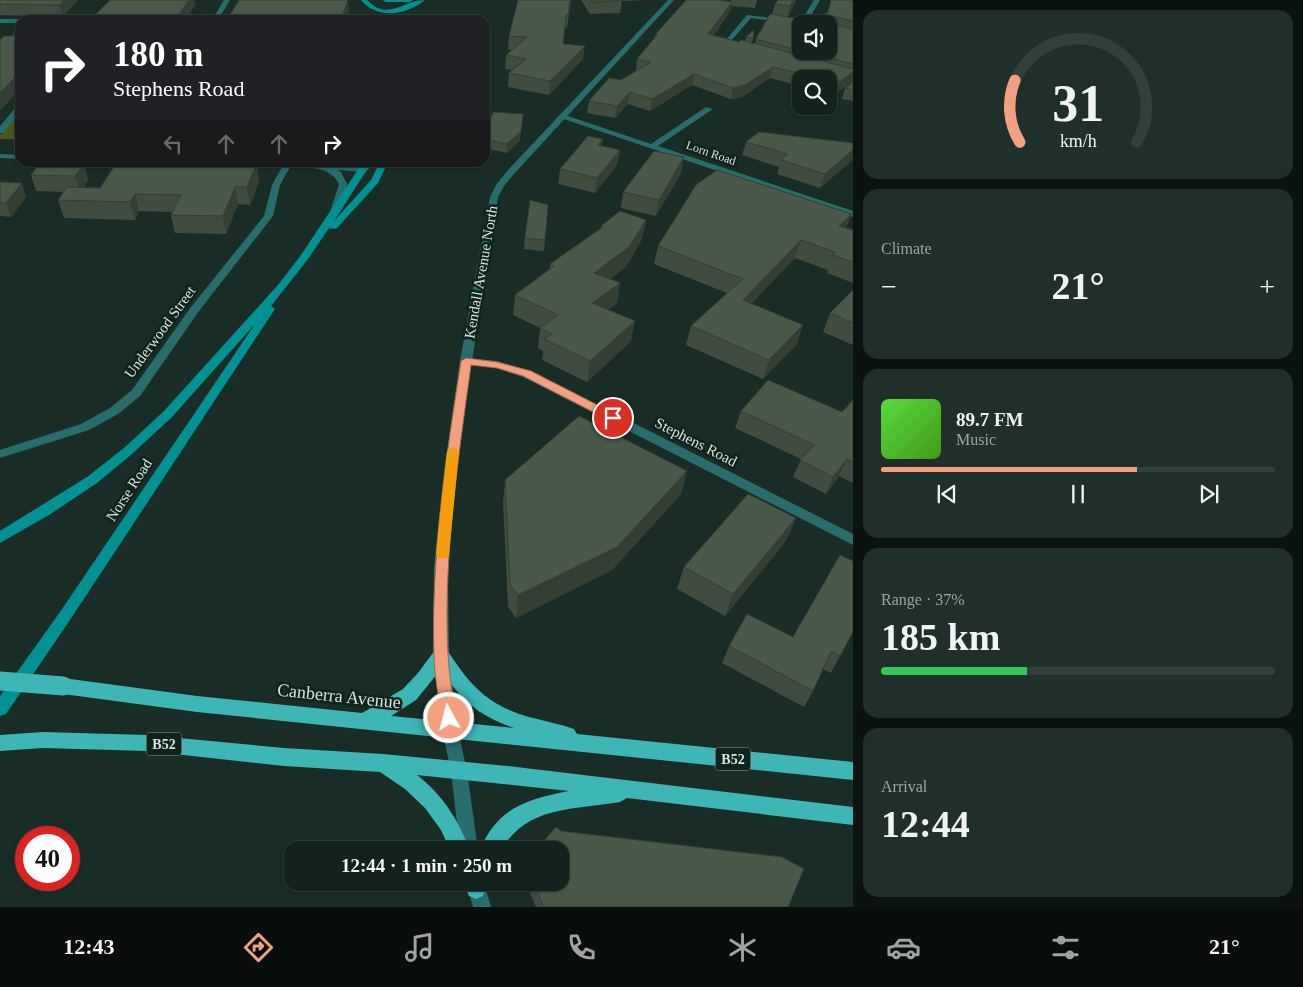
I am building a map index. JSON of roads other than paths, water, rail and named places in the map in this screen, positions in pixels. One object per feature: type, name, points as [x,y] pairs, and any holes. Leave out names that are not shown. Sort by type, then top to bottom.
[{"type":"highway","points":[[364,720],[399,704],[411,695],[426,679],[441,655],[460,684],[473,697],[490,709],[534,726],[612,747]]},
{"type":"highway","name":"Canberra Avenue","points":[[0,681],[63,686],[197,704],[853,771]]},
{"type":"highway","name":"B52","points":[[0,743],[42,740],[147,743],[284,757],[459,771],[853,816]]},
{"type":"highway","points":[[383,764],[410,780],[426,794],[442,812],[456,841]]},
{"type":"highway","points":[[495,841],[500,831],[520,814],[540,806],[638,790]]},
{"type":"main road","points":[[364,0],[382,11],[408,8],[422,0]]},
{"type":"main road","points":[[386,0],[410,0]]},
{"type":"main road","points":[[396,15],[398,10],[410,0]]},
{"type":"main road","points":[[414,13],[420,6],[430,0]]},
{"type":"main road","points":[[372,4],[380,15]]},
{"type":"main road","points":[[398,10],[404,15]]},
{"type":"main road","name":"Norse Road","points":[[0,538],[81,488],[128,452],[182,400],[282,287],[305,257],[366,167]]},
{"type":"main road","name":"Norse Road","points":[[305,257],[375,181],[382,167]]},
{"type":"main road","name":"Norse Road","points":[[0,709],[65,616],[264,319],[282,287]]},
{"type":"street","points":[[217,15],[227,0]]},
{"type":"street","name":"Kendall Avenue North","points":[[468,841],[459,771],[450,730],[441,655],[441,568],[450,473],[466,361],[494,197],[500,185],[510,173],[671,0]]},
{"type":"street","points":[[810,15],[817,0]]},
{"type":"street","points":[[746,49],[731,45],[728,42],[746,17],[758,16],[792,21]]},
{"type":"street","points":[[1,22],[15,21]]},
{"type":"street","points":[[653,146],[709,109]]},
{"type":"street","points":[[0,131],[15,114]]},
{"type":"street","name":"Lorn Road","points":[[562,117],[853,214]]},
{"type":"street","points":[[0,156],[15,156]]},
{"type":"street","name":"Underwood Street","points":[[0,454],[102,419],[136,393],[195,310],[268,216],[276,185],[291,167]]},
{"type":"street","points":[[328,167],[338,174],[343,184],[334,214]]},
{"type":"street","name":"Stephens Road","points":[[466,361],[497,365],[527,374],[853,540]]}]
